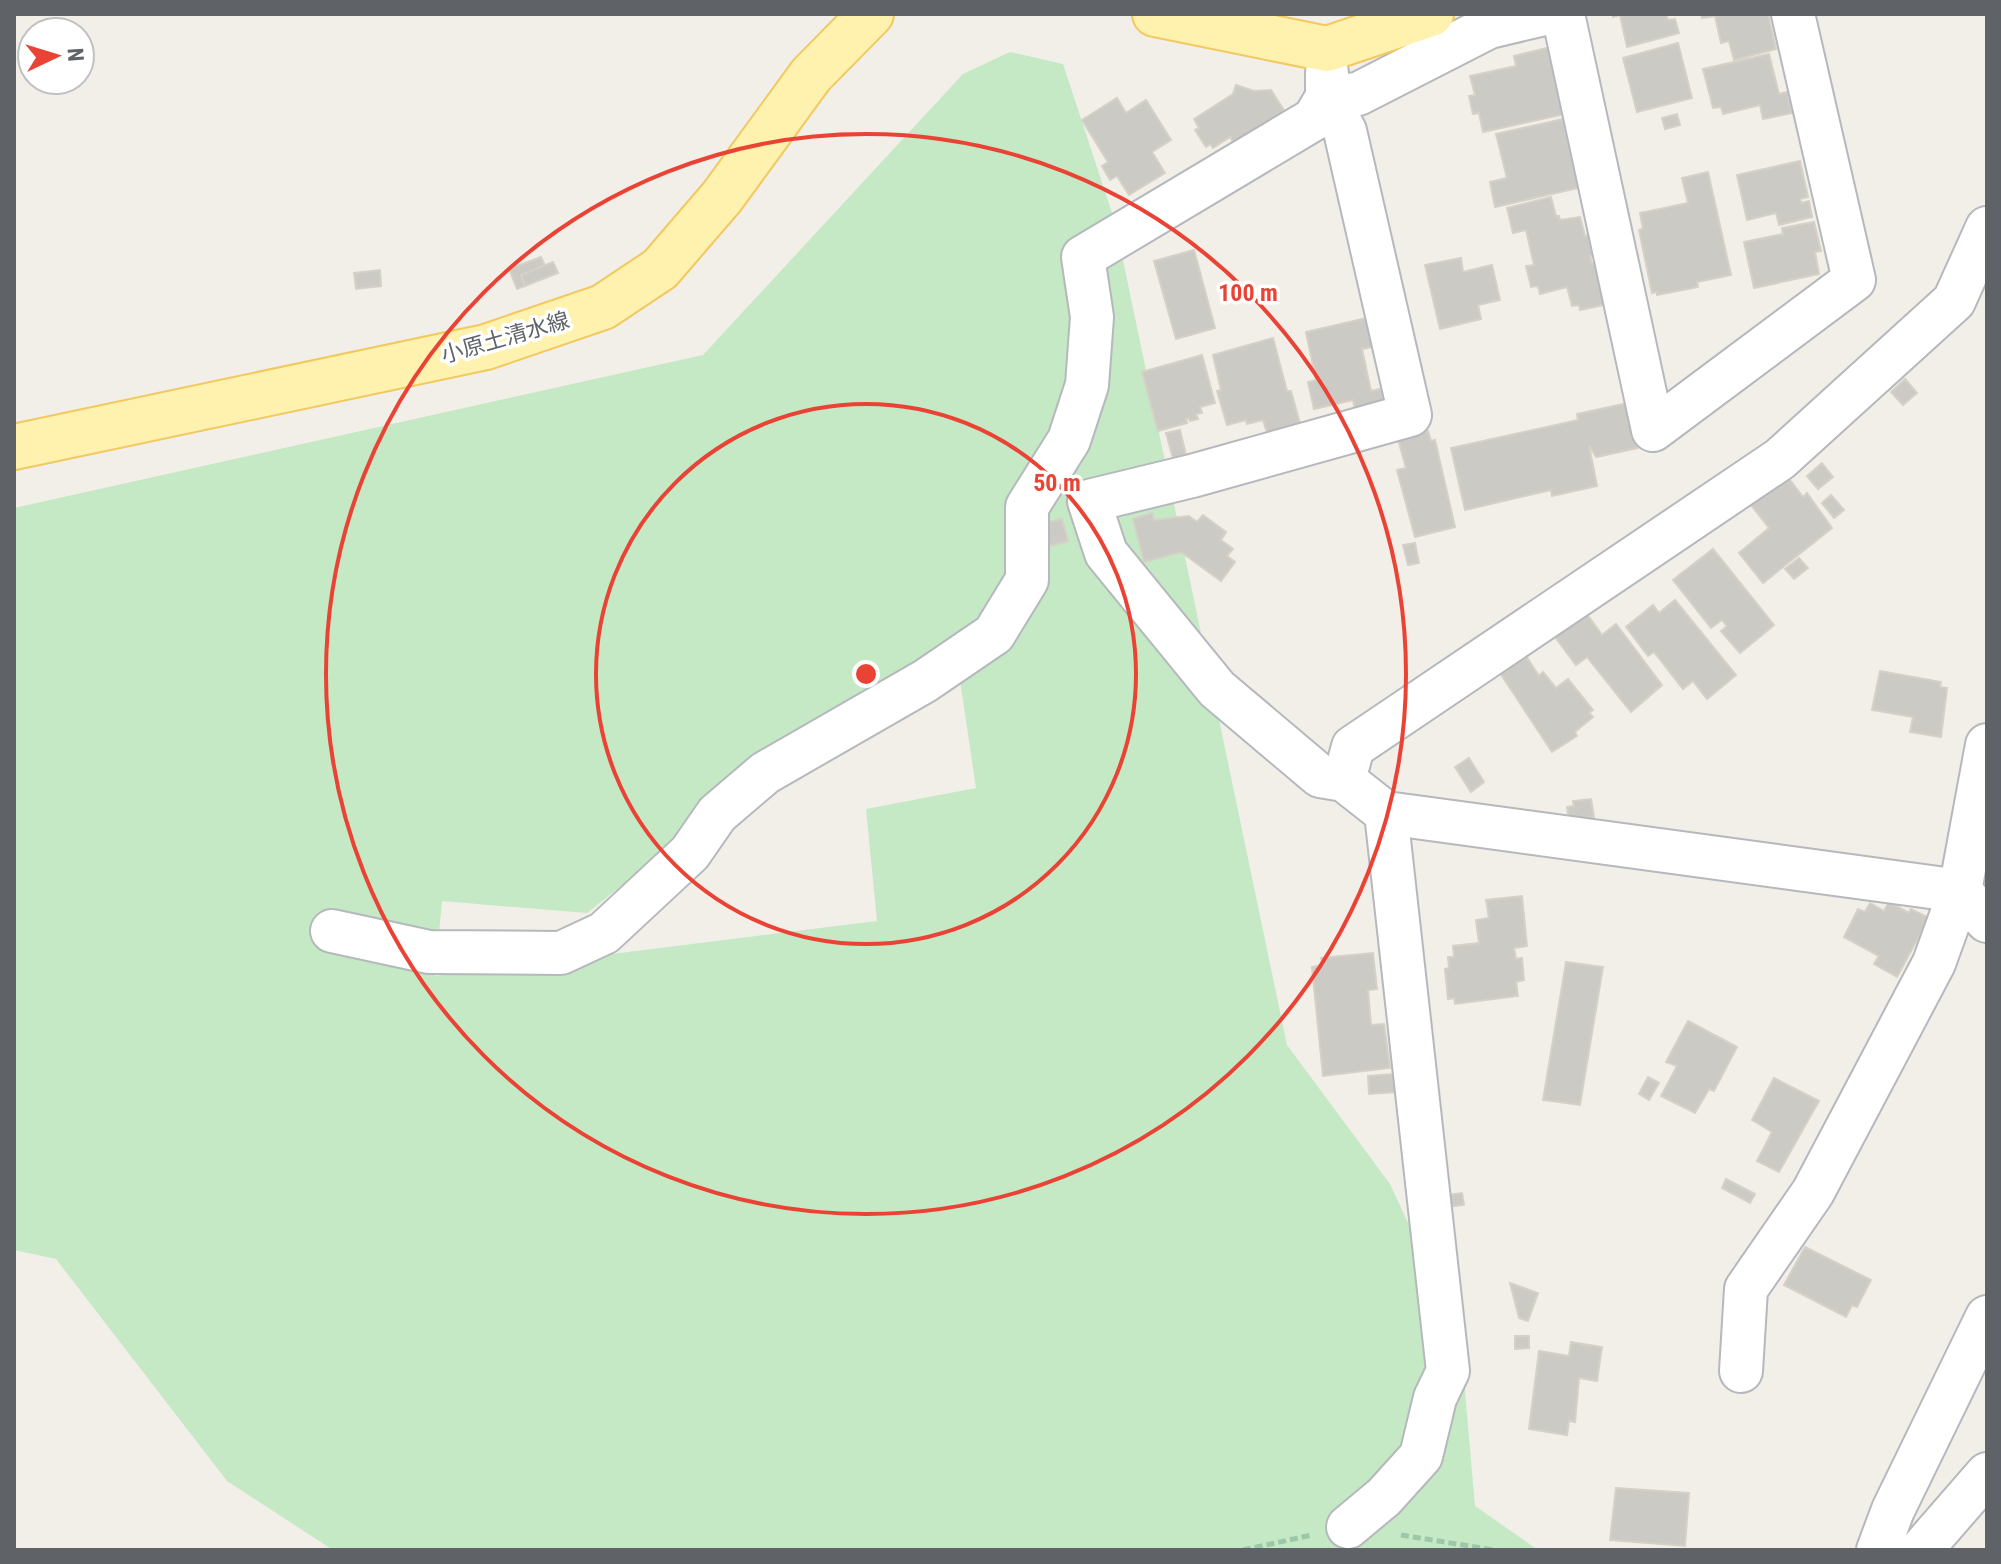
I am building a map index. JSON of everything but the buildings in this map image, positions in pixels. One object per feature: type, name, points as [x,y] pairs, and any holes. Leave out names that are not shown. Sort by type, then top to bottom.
[{"type":"main road","name":"小原土清水線","points":[[14,447],[486,347],[603,307],[660,269],[722,197],[811,75],[871,14]]},
{"type":"main road","points":[[1155,14],[1327,49],[1431,14]]},
{"type":"street","points":[[1327,97],[1358,94],[1489,27],[1544,14]]},
{"type":"street","points":[[1563,14],[1653,430],[1854,280],[1793,14]]},
{"type":"street","points":[[1327,49],[1327,97],[1345,131],[1410,415],[1192,476],[1089,501],[1106,553],[1217,689],[1320,776],[1344,780],[1386,813],[1974,906]]},
{"type":"street","points":[[332,931],[429,952],[561,953],[604,933],[690,853],[717,814],[765,773],[925,681],[994,634],[1027,580],[1027,507],[1069,440],[1087,385],[1092,317],[1083,257],[1314,119],[1327,97]]},
{"type":"street","points":[[1344,780],[1353,747],[1780,459],[1954,301],[1987,228]]},
{"type":"street","points":[[1741,1371],[1746,1289],[1813,1192],[1934,963],[1974,906],[1987,745]]},
{"type":"street","points":[[1348,1527],[1384,1497],[1421,1456],[1435,1398],[1448,1371],[1386,813]]},
{"type":"street","points":[[1878,1550],[1893,1510],[1987,1317]]},
{"type":"street","points":[[1921,1550],[1987,1474]]},
{"type":"green space","points":[[1010,52],[1063,64],[1115,222],[1287,1045],[1390,1184],[1460,1335],[1475,1506],[1538,1550],[333,1550],[227,1481],[56,1259],[14,1250],[14,508],[703,355],[963,74]],"holes":[[[957,660],[976,788],[866,809],[877,921],[435,976],[442,901],[587,913],[718,809]]]}]
